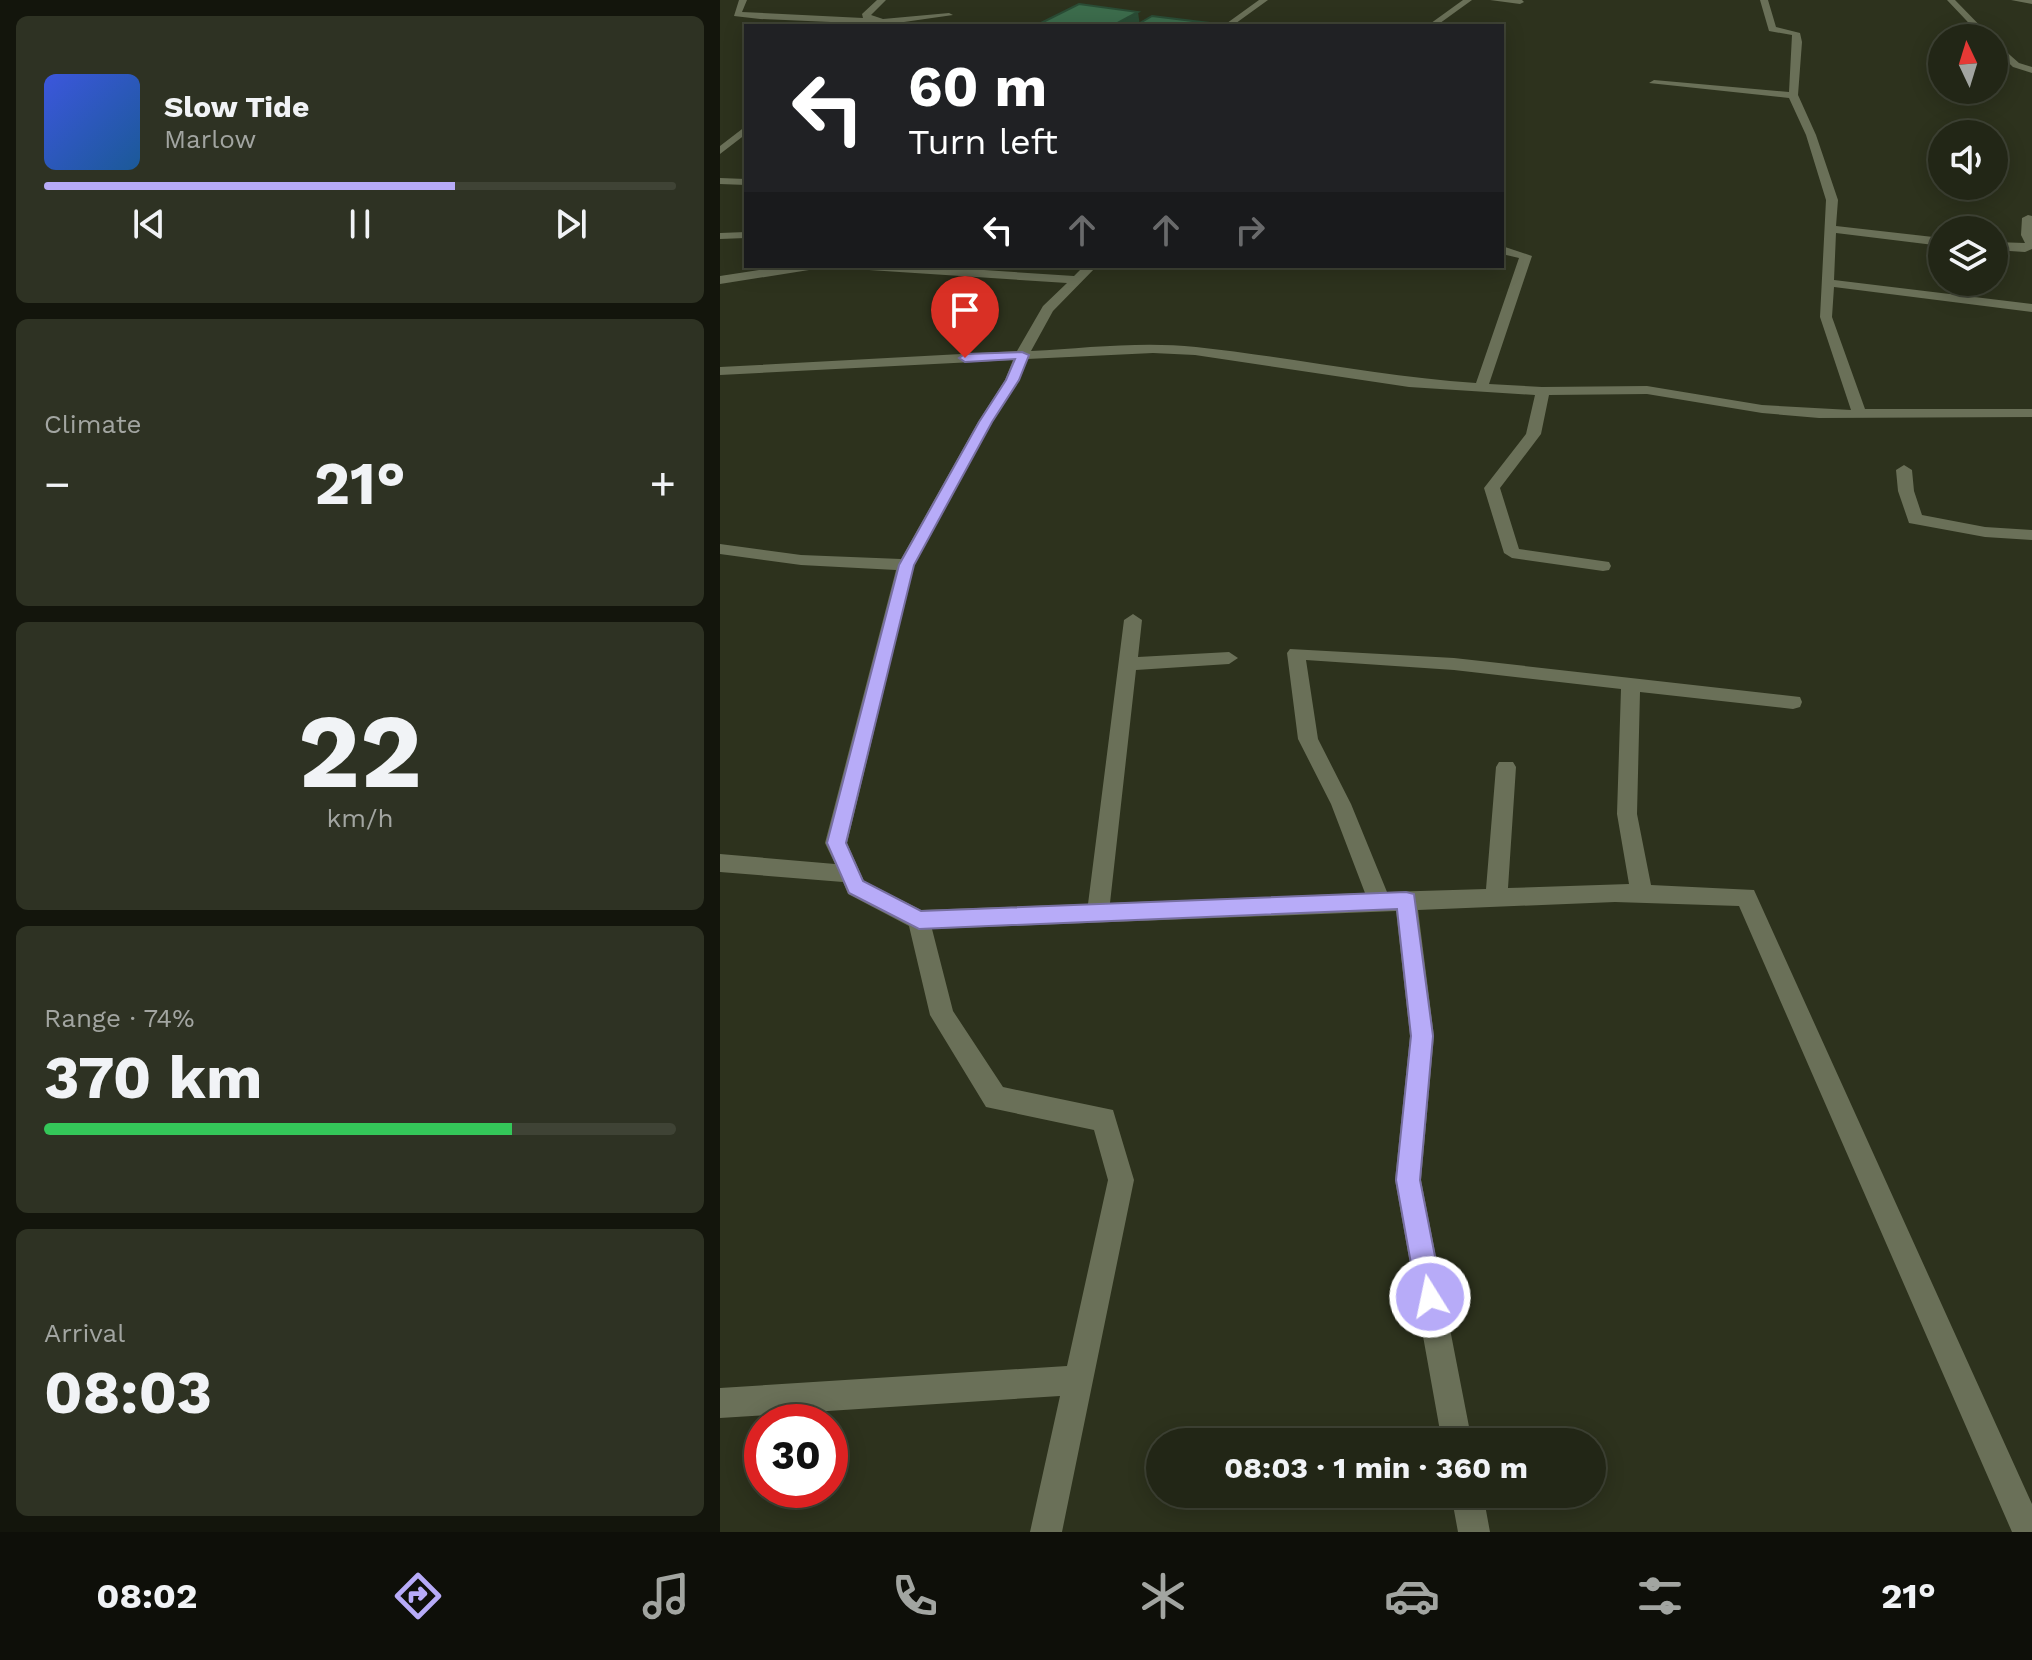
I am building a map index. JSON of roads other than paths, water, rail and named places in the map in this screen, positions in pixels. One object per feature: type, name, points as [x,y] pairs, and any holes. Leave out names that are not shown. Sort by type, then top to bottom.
[{"type":"street","points":[[743,0],[737,14],[788,20],[883,21],[949,15]]},
{"type":"street","points":[[882,0],[865,16],[904,24]]},
{"type":"street","points":[[1230,24],[1264,0]]},
{"type":"street","points":[[1434,24],[1468,0]]},
{"type":"street","points":[[1494,0],[1520,2]]},
{"type":"street","points":[[1764,0],[1772,29],[1796,33],[1798,42],[1793,95],[1811,135],[1832,200],[1826,317],[1859,413]]},
{"type":"street","points":[[1951,0],[1974,24]]},
{"type":"street","points":[[2015,0],[2032,2]]},
{"type":"street","points":[[2008,57],[2016,65],[2032,70]]},
{"type":"street","points":[[1654,83],[1793,95]]},
{"type":"street","points":[[720,151],[744,131]]},
{"type":"street","points":[[720,181],[744,182]]},
{"type":"street","points":[[2008,247],[2025,248],[2031,244],[2027,235],[2028,218]]},
{"type":"street","points":[[1831,229],[1928,240]]},
{"type":"street","points":[[720,236],[744,235]]},
{"type":"street","points":[[1481,388],[1526,256],[1504,250]]},
{"type":"street","points":[[720,280],[796,268]]},
{"type":"street","points":[[899,268],[1076,280]]},
{"type":"street","points":[[1089,268],[1048,309],[1012,380],[985,422],[906,565],[836,843],[856,887],[919,920],[1496,897],[1642,893],[1746,897],[2028,1532]]},
{"type":"street","points":[[1828,283],[2032,308]]},
{"type":"street","points":[[720,371],[1153,349],[1195,351],[1409,383],[1542,391],[1647,390],[1762,409],[1859,413],[2032,413]]},
{"type":"street","points":[[1542,391],[1542,419],[1533,438],[1492,488],[1496,509],[1512,553],[1603,566]]},
{"type":"street","points":[[1904,470],[1906,491],[1915,519],[1985,532],[2032,535]]},
{"type":"street","points":[[720,549],[801,560],[906,565]]},
{"type":"street","points":[[1098,913],[1133,620]]},
{"type":"street","points":[[1379,901],[1341,804],[1308,739],[1296,653],[1454,664],[1793,702]]},
{"type":"street","points":[[1128,664],[1229,658]]},
{"type":"street","points":[[1631,684],[1627,814],[1642,893]]},
{"type":"street","points":[[1496,897],[1506,767]]},
{"type":"street","points":[[720,863],[851,874]]},
{"type":"street","points":[[1406,900],[1422,1036],[1408,1180],[1454,1428]]},
{"type":"street","points":[[919,920],[942,1015],[995,1098],[1104,1119],[1121,1180],[1046,1532]]},
{"type":"street","points":[[720,1403],[1076,1380]]},
{"type":"street","points":[[1470,1508],[1474,1532]]}]
